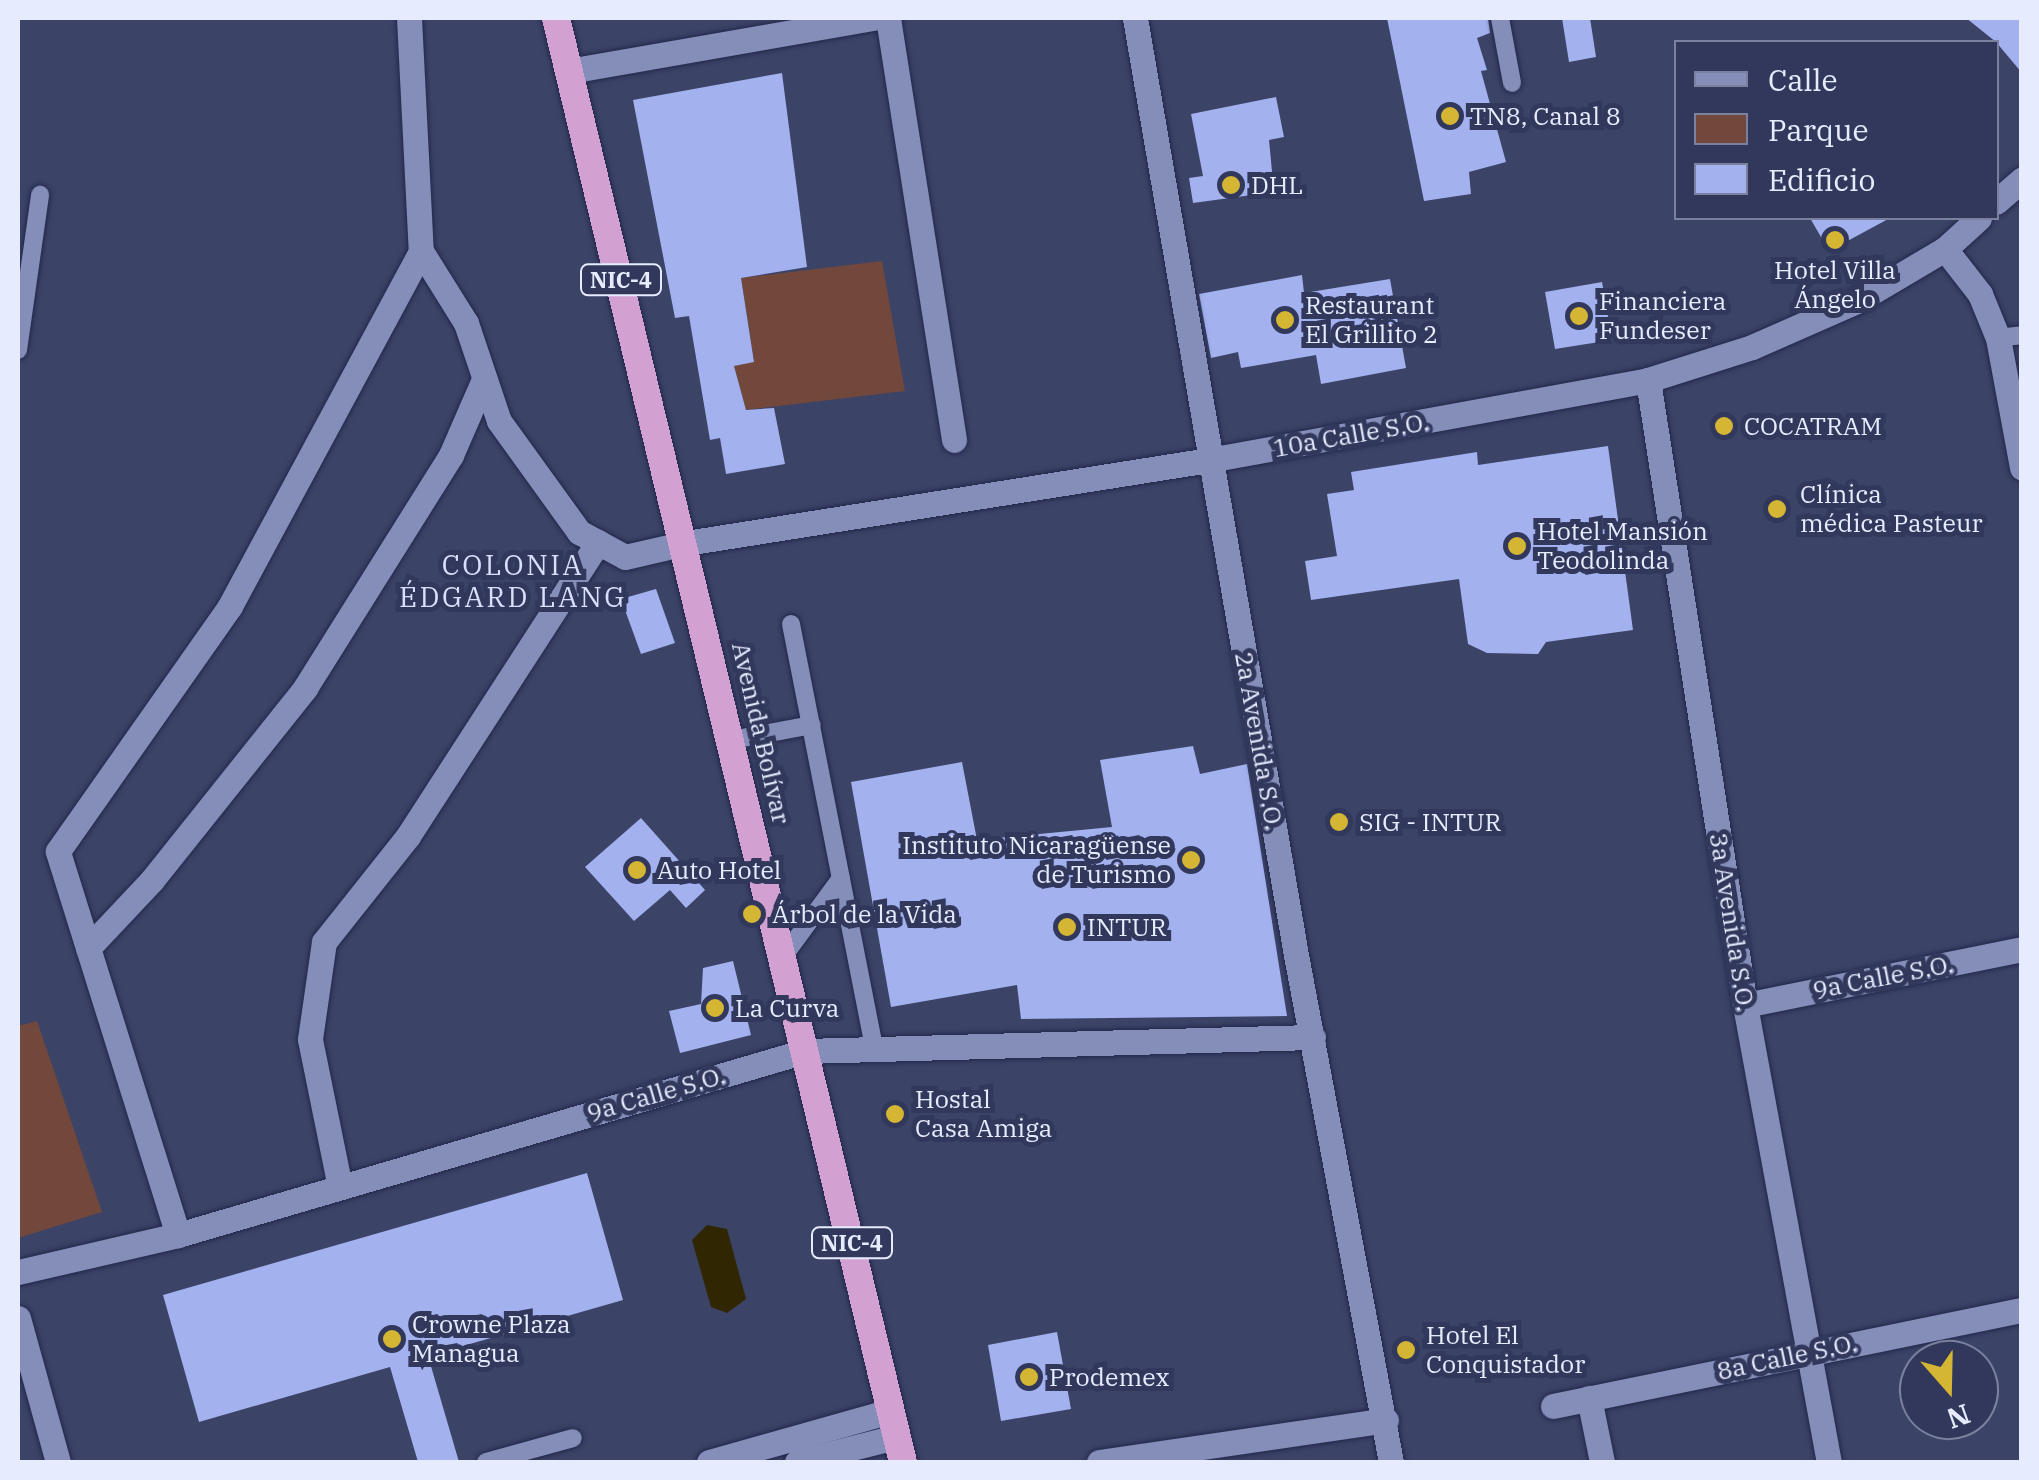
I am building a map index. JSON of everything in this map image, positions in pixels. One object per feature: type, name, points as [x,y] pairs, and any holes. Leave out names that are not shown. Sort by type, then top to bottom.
[{"type":"highway","name":"Avenida Bolívar","points":[[556,18],[686,543],[896,1437]]},
{"type":"street","points":[[340,1187],[310,1039],[324,942],[408,836],[598,542],[579,532],[499,421],[466,323],[421,251],[409,18]]},
{"type":"street","points":[[569,71],[873,18]]},
{"type":"street","points":[[888,18],[954,440]]},
{"type":"street","name":"2a Avenida S.O.","points":[[1135,18],[1209,460],[1392,1462]]},
{"type":"street","points":[[1999,199],[2022,179]]},
{"type":"street","name":"10a Calle S.O.","points":[[598,542],[625,557],[686,543],[1209,460],[1648,380],[1752,347],[1858,301],[1946,248],[1977,220]]},
{"type":"street","points":[[1946,248],[2010,337],[2022,468]]},
{"type":"street","points":[[178,1235],[58,851],[230,606],[421,251]]},
{"type":"street","points":[[88,948],[152,880],[306,688],[451,455],[484,379]]},
{"type":"street","name":"3a Avenida S.O.","points":[[1648,380],[1745,1006],[1812,1352],[1829,1462]]},
{"type":"street","name":"9a Calle S.O.","points":[[1745,1006],[2022,949]]},
{"type":"street","name":"9a Calle S.O.","points":[[18,1272],[178,1235],[806,1050],[1313,1037]]},
{"type":"street","name":"8a Calle S.O.","points":[[1553,1406],[2022,1310]]},
{"type":"street","points":[[18,1318],[54,1462]]},
{"type":"street","points":[[1589,1398],[1602,1462]]},
{"type":"street","points":[[1099,1462],[1386,1420]]},
{"type":"street","points":[[800,1462],[896,1437]]},
{"type":"street","points":[[709,1462],[896,1437]]},
{"type":"street","points":[[800,1462],[863,1462]]},
{"type":"lane","points":[[1500,18],[1512,83]]},
{"type":"lane","points":[[18,350],[40,195]]},
{"type":"lane","points":[[792,624],[874,1048]]},
{"type":"lane","points":[[732,740],[812,724]]},
{"type":"lane","points":[[783,956],[842,878]]},
{"type":"lane","points":[[486,1462],[573,1438]]},
{"type":"green space","points":[[882,261],[905,391],[746,410],[734,366],[754,361],[741,278]]},
{"type":"green space","points":[[37,1021],[102,1212],[18,1238],[18,1026]]},
{"type":"shaded area","points":[[707,1225],[727,1229],[746,1299],[727,1313],[711,1307],[692,1240]]},
{"type":"building","name":"TN8, Canal 8","points":[[1387,18],[1488,18],[1490,33],[1477,38],[1487,70],[1481,71],[1506,162],[1469,172],[1471,194],[1424,201]]},
{"type":"building","points":[[1562,18],[1590,18],[1596,57],[1569,62]]},
{"type":"building","points":[[1966,18],[2022,18],[2022,73],[1999,46],[1999,40],[1994,40]]},
{"type":"building","points":[[782,73],[807,267],[741,278],[754,362],[734,366],[746,410],[774,408],[785,464],[726,474],[720,438],[710,440],[689,316],[675,318],[633,100]]},
{"type":"building","points":[[1276,97],[1284,137],[1269,140],[1274,192],[1193,203],[1189,178],[1203,176],[1191,114]]},
{"type":"building","name":"Hotel Villa Ángelo","points":[[1811,220],[1886,220],[1829,251]]},
{"type":"building","name":"Restaurant El Grillito 2","points":[[1302,275],[1304,293],[1390,279],[1406,368],[1321,384],[1316,355],[1241,368],[1238,352],[1211,358],[1199,294]]},
{"type":"building","name":"Financiera Fundeser","points":[[1602,282],[1612,340],[1555,349],[1545,292]]},
{"type":"building","name":"Hotel Mansión Teodolinda","points":[[1608,446],[1633,630],[1546,642],[1538,654],[1487,653],[1468,644],[1459,579],[1311,600],[1305,561],[1337,556],[1327,494],[1354,490],[1351,472],[1477,452],[1478,465]]},
{"type":"building","points":[[656,589],[675,643],[641,654],[621,599]]},
{"type":"building","points":[[1193,746],[1200,774],[1247,764],[1287,1016],[1021,1019],[1017,985],[891,1007],[851,782],[962,762],[977,840],[1112,827],[1100,760]]},
{"type":"building","name":"Auto Hotel","points":[[641,818],[705,890],[686,908],[670,890],[634,921],[585,867]]},
{"type":"building","name":"La Curva","points":[[733,961],[751,1035],[680,1053],[669,1011],[701,1004],[703,968]]},
{"type":"building","name":"Crowne Plaza Managua","points":[[587,1173],[623,1300],[428,1356],[459,1462],[418,1462],[390,1367],[199,1422],[163,1295]]},
{"type":"building","name":"Prodemex","points":[[1057,1332],[1071,1409],[1001,1421],[988,1345]]},
{"type":"place","name":"TN8, Canal 8","points":[[1450,116]]},
{"type":"place","name":"DHL","points":[[1231,185]]},
{"type":"place","name":"Hotel Villa Ángelo","points":[[1835,240]]},
{"type":"place","name":"Financiera Fundeser","points":[[1579,316]]},
{"type":"place","name":"Restaurant El Grillito 2","points":[[1285,320]]},
{"type":"place","name":"COCATRAM","points":[[1724,426]]},
{"type":"place","name":"Clínica médica Pasteur","points":[[1777,509]]},
{"type":"place","name":"Hotel Mansión Teodolinda","points":[[1517,546]]},
{"type":"place","name":"SIG - INTUR","points":[[1339,822]]},
{"type":"place","name":"Instituto Nicaragüense de Turismo","points":[[1191,860]]},
{"type":"place","name":"Auto Hotel","points":[[637,870]]},
{"type":"place","name":"Árbol de la Vida","points":[[752,914]]},
{"type":"place","name":"INTUR","points":[[1067,927]]},
{"type":"place","name":"La Curva","points":[[715,1008]]},
{"type":"place","name":"Hostal Casa Amiga","points":[[895,1114]]},
{"type":"place","name":"Crowne Plaza Managua","points":[[392,1339]]},
{"type":"place","name":"Hotel El Conquistador","points":[[1406,1350]]},
{"type":"place","name":"Prodemex","points":[[1029,1377]]},
{"type":"district","name":"COLONIA ÉDGARD LANG","points":[[513,581]]}]
